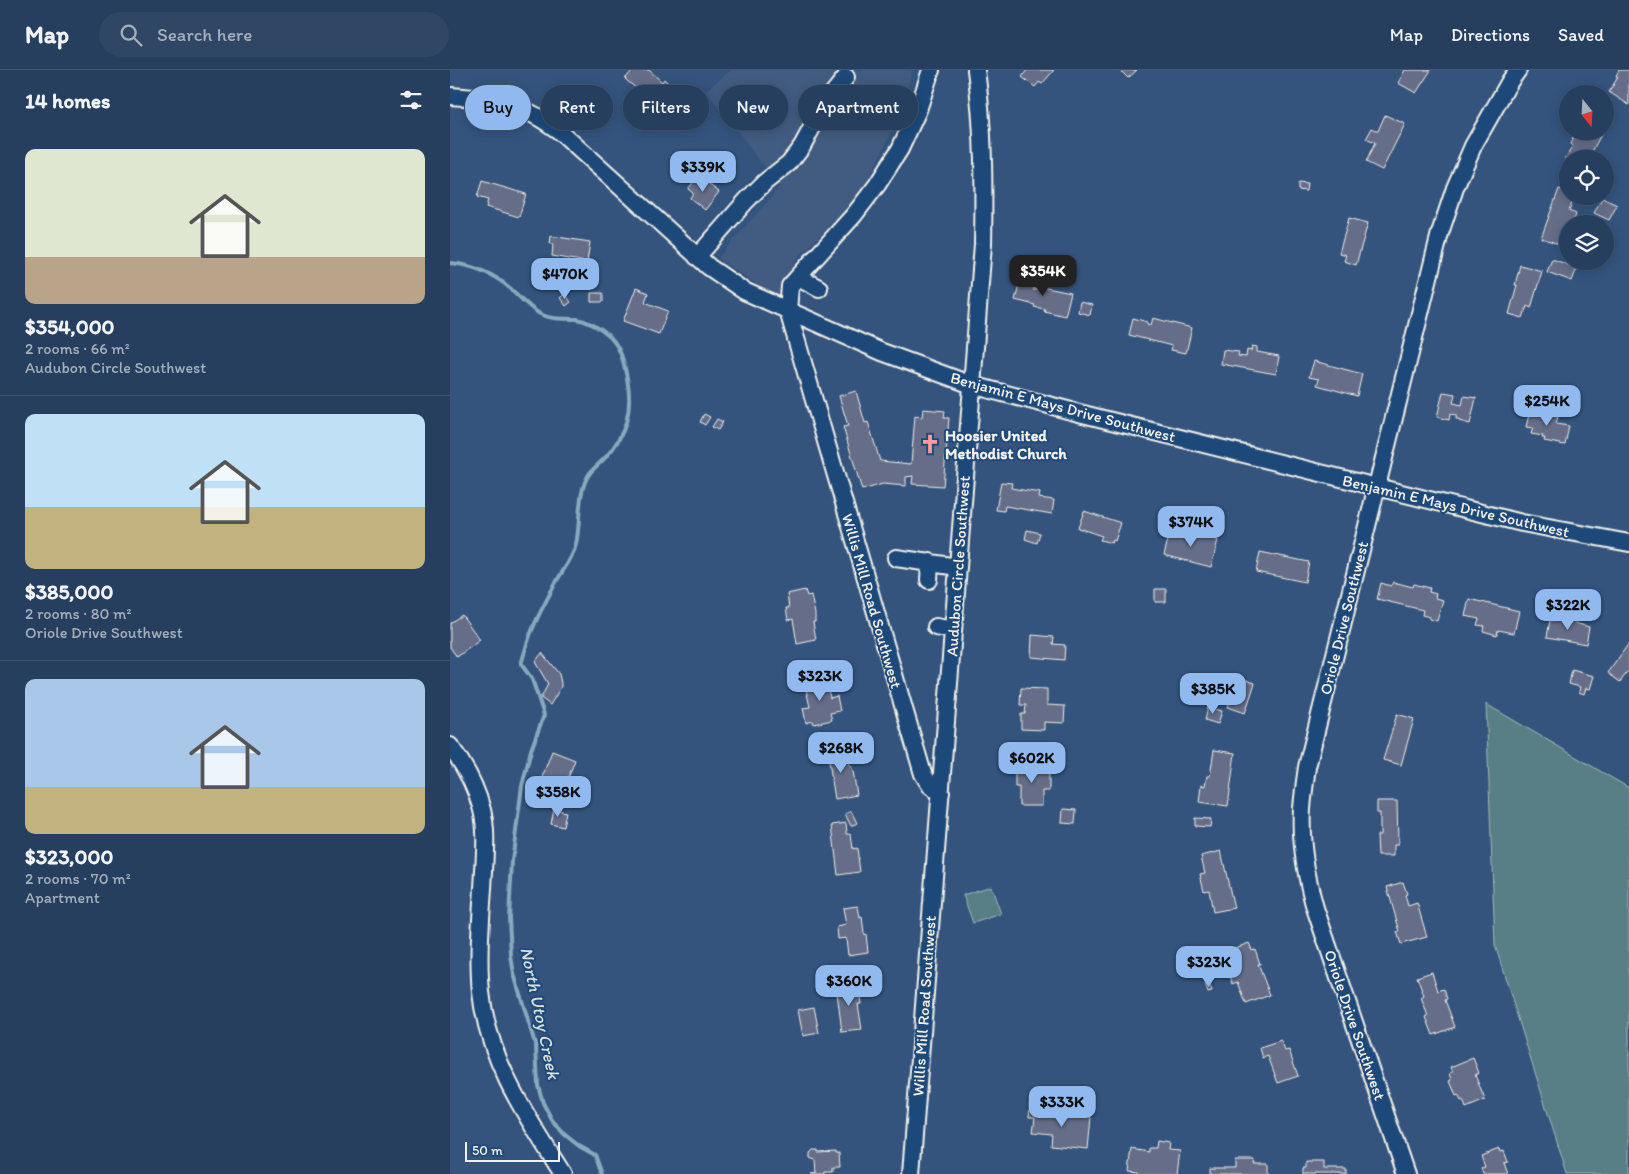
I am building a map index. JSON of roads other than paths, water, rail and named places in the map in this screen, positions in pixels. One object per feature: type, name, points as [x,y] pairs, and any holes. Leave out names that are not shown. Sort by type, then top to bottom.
[{"type":"street","name":"Willis Mill Road Southwest","points":[[911,1174],[940,793],[930,786],[923,774],[788,311],[790,286],[854,214],[877,185],[900,149],[918,110],[931,70]]},
{"type":"street","name":"Audubon Circle Southwest","points":[[940,793],[983,244],[984,180],[980,97],[976,70]]},
{"type":"street","name":"Oriole Drive Southwest","points":[[1406,1174],[1315,908],[1306,876],[1302,848],[1302,810],[1307,767],[1440,233],[1455,188],[1473,146],[1510,80],[1518,70]]},
{"type":"street","points":[[697,257],[746,201],[765,182],[789,163],[802,146],[826,102],[846,77]]},
{"type":"street","name":"Benjamin E Mays Drive Southwest","points":[[450,96],[484,99],[512,105],[537,116],[559,131],[709,267],[744,290],[882,352],[972,385],[1522,524],[1629,543]]},
{"type":"street","points":[[798,277],[819,288]]},
{"type":"street","points":[[896,558],[958,567]]},
{"type":"street","points":[[929,580],[930,562]]},
{"type":"street","points":[[936,627],[953,630]]},
{"type":"street","points":[[450,746],[463,764],[475,787],[482,812],[485,838],[480,963],[481,992],[488,1033],[502,1072],[563,1174]]},
{"type":"waterway","name":"North Utoy Creek","points":[[450,263],[475,268],[490,275],[511,289],[540,314],[554,318],[577,319],[599,328],[617,346],[623,361],[629,389],[628,411],[623,430],[613,449],[592,471],[585,482],[581,495],[575,549],[538,617],[521,664],[532,679],[544,715],[531,750],[522,786],[512,861],[509,918],[514,974],[536,1047],[538,1085],[543,1103],[552,1120],[564,1134],[579,1146],[595,1155],[602,1174]]},
{"type":"place","name":"Hoosier United Methodist Church","points":[[930,444]]}]
